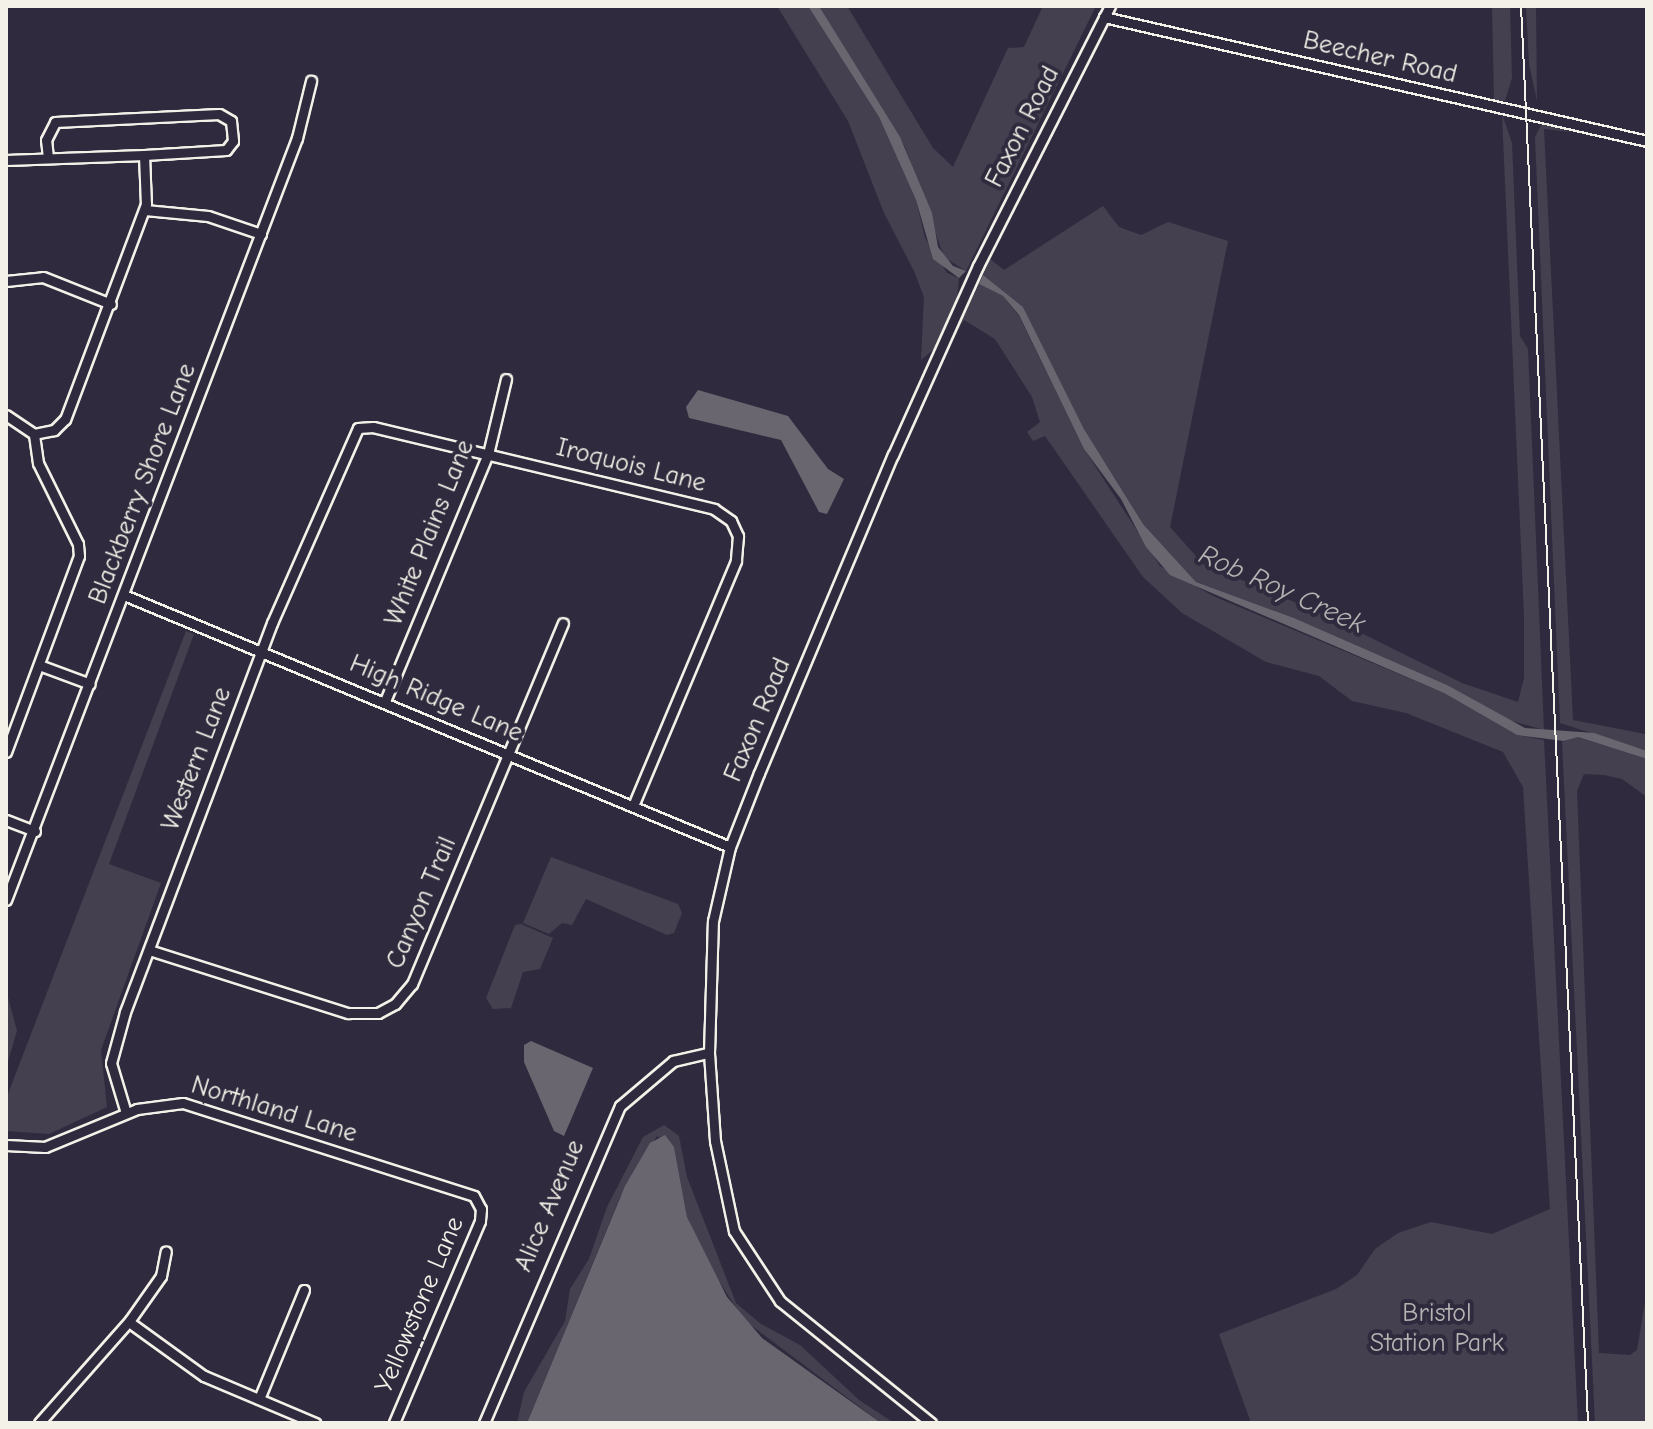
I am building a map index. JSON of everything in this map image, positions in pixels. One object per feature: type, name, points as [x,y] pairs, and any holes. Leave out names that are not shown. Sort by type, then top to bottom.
[{"type":"street","name":"Faxon Road","points":[[931,1423],[819,1338],[753,1266],[734,1231],[722,1190],[709,1053],[707,992],[713,921],[730,847],[978,266],[1110,6]]},
{"type":"street","name":"Beecher Road","points":[[1104,17],[1647,141]]},
{"type":"street","name":"Blackberry Shore Lane","points":[[6,900],[35,831],[261,234],[306,112],[311,81]]},
{"type":"street","points":[[6,160],[226,150],[233,141],[231,121],[219,114],[55,122],[46,140],[48,158]]},
{"type":"street","points":[[6,415],[34,434],[54,430],[70,412],[145,210],[144,155]]},
{"type":"street","points":[[145,210],[208,216],[261,234]]},
{"type":"street","points":[[6,281],[43,277],[111,304]]},
{"type":"street","name":"White Plains Lane","points":[[385,701],[488,454],[506,379]]},
{"type":"street","name":"Iroquois Lane","points":[[358,428],[373,427],[714,509],[736,528],[736,561],[633,806]]},
{"type":"street","name":"Western Lane","points":[[126,1113],[113,1077],[113,1050],[262,649],[333,475],[358,428]]},
{"type":"street","points":[[6,752],[79,556],[78,544],[38,463],[34,434]]},
{"type":"street","name":"High Ridge Lane","points":[[124,595],[262,649],[730,847]]},
{"type":"street","name":"Canyon Trail","points":[[149,950],[348,1013],[378,1013],[395,1004],[412,984],[563,623]]},
{"type":"street","points":[[39,665],[90,684]]},
{"type":"street","points":[[6,820],[35,831]]},
{"type":"street","name":"Alice Avenue","points":[[484,1423],[620,1106],[673,1061],[709,1053]]},
{"type":"street","name":"Northland Lane","points":[[6,1145],[31,1149],[58,1144],[126,1113],[154,1104],[183,1103],[469,1194],[480,1204]]},
{"type":"street","name":"Yellowstone Lane","points":[[394,1423],[480,1221],[480,1204]]},
{"type":"street","points":[[39,1423],[129,1322],[161,1276],[166,1251]]},
{"type":"street","points":[[259,1399],[304,1290]]},
{"type":"street","points":[[129,1322],[185,1365],[315,1423]]},
{"type":"green space","points":[[777,6],[808,6],[879,117],[916,200],[925,238],[947,273],[959,278],[957,299],[934,349],[921,360],[924,297],[914,271],[884,213],[848,121]]},
{"type":"green space","points":[[819,6],[847,6],[933,148],[953,167],[1008,48],[1024,47],[1043,6],[1096,6],[966,271],[944,257],[905,147]]},
{"type":"green space","points":[[1492,6],[1510,6],[1512,78],[1505,101],[1494,100]]},
{"type":"green space","points":[[1526,6],[1536,6],[1537,101],[1529,64]]},
{"type":"green space","points":[[1502,114],[1512,143],[1520,336],[1528,349],[1544,730],[1498,717],[1447,685],[1294,618],[1196,582],[1143,524],[1084,429],[1023,307],[983,275],[990,259],[1004,270],[1103,206],[1119,227],[1141,235],[1168,222],[1228,241],[1170,527],[1203,564],[1323,614],[1462,683],[1518,702],[1524,678],[1524,616]]},
{"type":"green space","points":[[1542,123],[1571,132],[1544,129],[1573,720],[1645,734],[1647,751],[1560,723],[1535,137]]},
{"type":"green space","name":"Bristol Station Park","points":[[979,284],[1003,296],[1019,316],[1084,449],[1160,566],[1213,596],[1444,693],[1517,735],[1544,740],[1578,1423],[1251,1423],[1219,1334],[1336,1289],[1357,1275],[1375,1249],[1398,1233],[1431,1222],[1492,1234],[1550,1209],[1523,787],[1503,752],[1406,713],[1352,701],[1319,676],[1266,662],[1182,613],[1143,577],[1045,436],[1033,441],[1027,432],[1040,422],[1032,397],[995,339],[964,320],[957,331]]},
{"type":"green space","points":[[186,631],[194,634],[109,864],[161,883],[101,1050],[107,1107],[49,1134],[6,1131],[6,1099]]},
{"type":"green space","points":[[1577,737],[1647,759],[1647,797],[1622,779],[1604,775],[1584,774],[1577,791],[1599,1353],[1630,1355],[1637,1350],[1647,1290],[1647,1423],[1595,1423],[1562,742]]},
{"type":"green space","points":[[551,857],[678,904],[682,913],[674,933],[667,935],[586,899],[572,925],[562,923],[549,934],[523,923]]},
{"type":"green space","points":[[521,924],[553,938],[540,969],[523,972],[511,1008],[493,1009],[486,998],[515,925]]},
{"type":"green space","points":[[6,990],[17,1031],[6,1068]]},
{"type":"green space","points":[[664,1125],[679,1136],[687,1177],[736,1303],[761,1324],[800,1345],[859,1400],[894,1423],[881,1423],[744,1320],[706,1261],[687,1217],[674,1147],[657,1136],[620,1197],[527,1423],[517,1423],[524,1392],[565,1321],[570,1289],[589,1259],[607,1207],[643,1137]]},
{"type":"shaded area","points":[[808,6],[819,6],[900,137],[932,213],[938,247],[953,266],[966,271],[959,278],[933,259],[916,200],[879,117]]},
{"type":"shaded area","points":[[983,275],[1023,307],[1084,429],[1143,524],[1196,582],[1294,618],[1447,685],[1525,728],[1594,733],[1647,751],[1647,759],[1578,737],[1564,741],[1517,735],[1444,693],[1170,575],[1146,547],[1121,499],[1084,449],[1019,315],[1003,296],[979,284]]},
{"type":"shaded area","points":[[698,390],[788,416],[828,469],[844,479],[827,514],[819,512],[781,440],[689,418],[686,407]]},
{"type":"shaded area","points":[[531,1041],[593,1068],[564,1136],[554,1131],[524,1062],[524,1045]]},
{"type":"shaded area","points":[[665,1135],[674,1147],[687,1217],[727,1297],[762,1338],[881,1423],[527,1423],[625,1186],[650,1143]]},
{"type":"railway","points":[[1521,6],[1588,1423]]},
{"type":"water label","name":"Rob Roy Creek","points":[[1282,589]]}]
